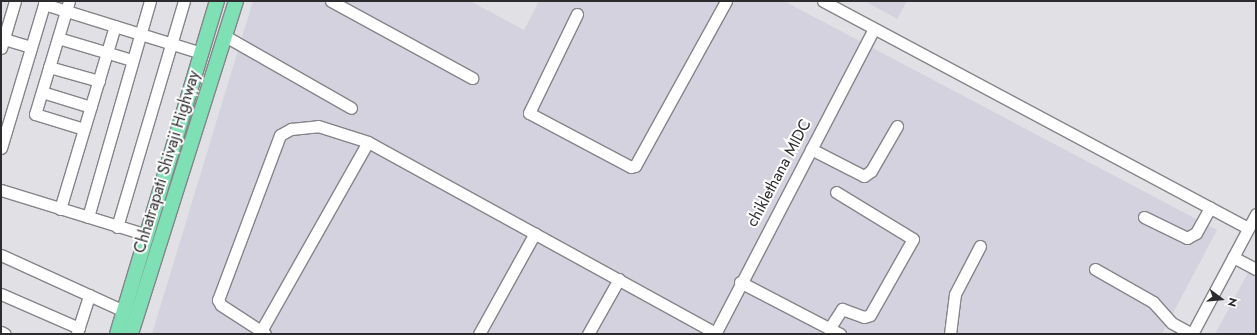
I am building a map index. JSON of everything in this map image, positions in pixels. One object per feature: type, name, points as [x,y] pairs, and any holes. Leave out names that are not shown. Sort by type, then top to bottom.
[{"type":"main road","name":"Chhatrapati Shivaji Highway","points":[[117,334],[217,1]]},
{"type":"main road","name":"Chhatrapati Shivaji Highway","points":[[131,334],[236,1]]},
{"type":"street","points":[[15,1],[2,42],[31,47]]},
{"type":"street","points":[[88,217],[150,1]]},
{"type":"street","points":[[117,227],[184,1]]},
{"type":"street","points":[[331,1],[472,78]]},
{"type":"street","points":[[577,14],[529,113],[631,167],[635,166],[726,1]]},
{"type":"street","points":[[823,1],[1248,228]]},
{"type":"street","points":[[1,148],[5,118],[31,47],[45,2],[67,6],[115,26],[201,53]]},
{"type":"street","points":[[67,6],[35,114],[84,129]]},
{"type":"street","points":[[60,209],[115,26]]},
{"type":"street","name":"chiklethana MIDC","points":[[715,333],[740,282],[874,29]]},
{"type":"street","points":[[225,36],[352,108]]},
{"type":"street","points":[[58,38],[132,60]]},
{"type":"street","points":[[49,67],[99,81]]},
{"type":"street","points":[[42,92],[91,107]]},
{"type":"street","points":[[368,142],[263,333],[220,306],[218,300],[280,135],[291,129],[318,126],[368,142],[715,333]]},
{"type":"street","points":[[810,149],[864,176],[871,171],[897,126]]},
{"type":"street","points":[[1,190],[147,235]]},
{"type":"street","points":[[829,328],[842,309],[864,317],[870,315],[913,239],[836,192]]},
{"type":"street","points":[[1144,217],[1187,238],[1196,232],[1210,208]]},
{"type":"street","points":[[1095,269],[1153,302],[1172,323],[1192,334],[1256,214]]},
{"type":"street","points":[[479,334],[535,233]]},
{"type":"street","points":[[950,334],[955,294],[980,246]]},
{"type":"street","points":[[1,255],[124,311]]},
{"type":"street","points":[[1233,257],[1256,269]]},
{"type":"street","points":[[588,334],[619,279]]},
{"type":"street","points":[[740,282],[840,334]]},
{"type":"street","points":[[1,294],[78,331],[89,295]]},
{"type":"street","points":[[1,332],[5,334]]},
{"type":"shaded area","points":[[253,1],[470,1],[524,30],[539,1],[784,1],[1217,230],[1162,334],[152,334]]},
{"type":"shaded area","points":[[865,1],[907,1],[897,19]]},
{"type":"shaded area","points":[[1256,258],[1256,334],[1215,334]]}]
